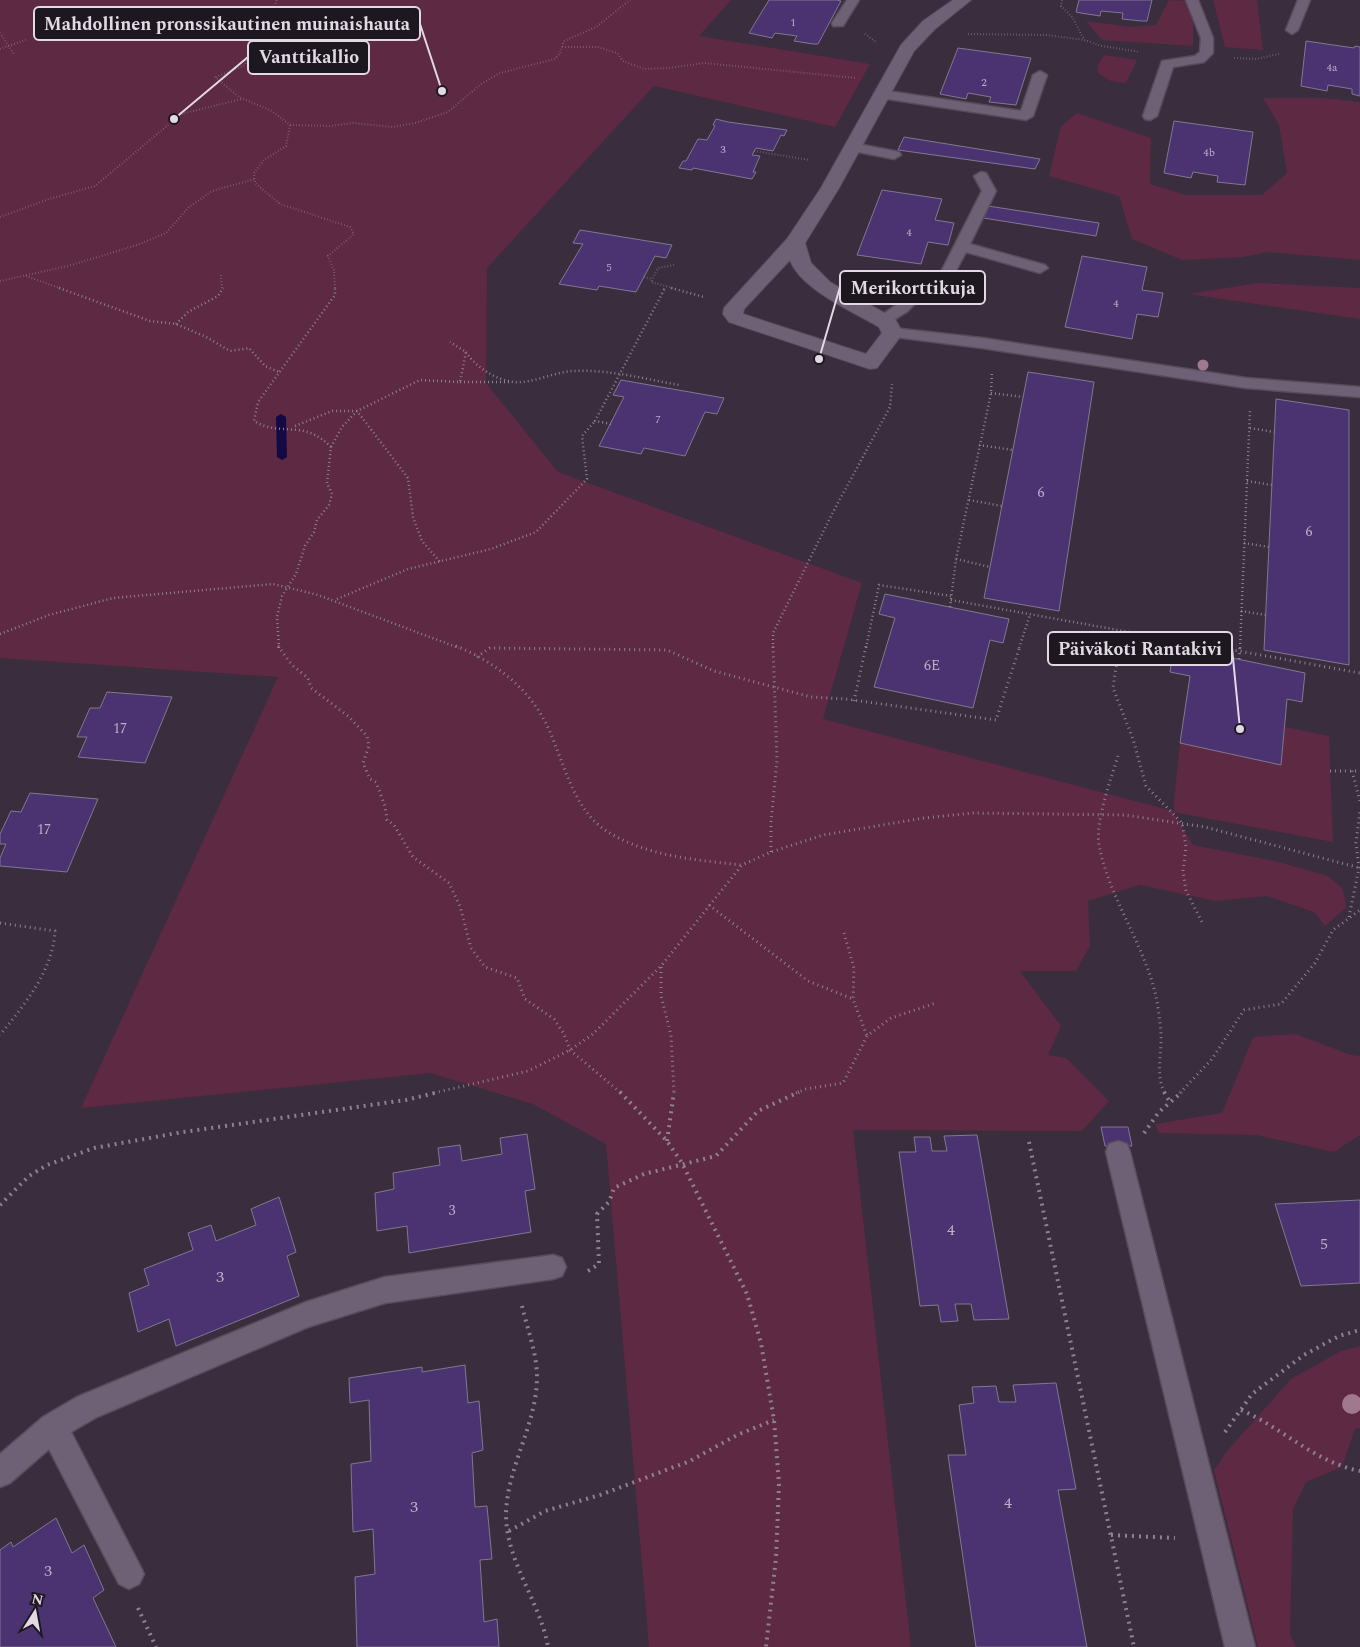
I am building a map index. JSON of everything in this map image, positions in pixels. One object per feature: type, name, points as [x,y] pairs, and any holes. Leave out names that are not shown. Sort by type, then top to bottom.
[{"type":"street","points":[[795,243],[802,265],[823,286],[888,327],[870,363],[736,318],[733,314],[734,308],[795,243],[830,188],[896,66],[916,37],[949,9],[963,0]]},
{"type":"lane","points":[[838,23],[853,0]]},
{"type":"lane","points":[[1150,116],[1167,64],[1199,59],[1206,53],[1206,38],[1192,0]]},
{"type":"lane","points":[[1292,30],[1304,0]]},
{"type":"lane","points":[[881,94],[1026,116],[1040,75]]},
{"type":"lane","points":[[853,147],[894,155]]},
{"type":"lane","points":[[981,176],[989,191],[963,247],[947,275],[912,296],[888,327],[1246,383],[1360,392]]},
{"type":"lane","points":[[963,247],[1040,268]]},
{"type":"lane","points":[[1129,1146],[1198,1478],[1240,1647]]},
{"type":"lane","points":[[0,1473],[53,1428],[87,1408],[306,1315],[385,1290],[553,1266]]},
{"type":"lane","points":[[53,1428],[129,1574]]},
{"type":"path","points":[[276,0],[268,22],[254,34],[245,65],[215,77],[223,80],[242,99],[264,106],[283,117],[290,126],[288,143],[283,151],[263,160],[254,173],[255,183],[280,204],[350,227],[354,234],[349,240],[334,246],[328,256],[334,270],[335,295],[314,327],[279,372],[273,384],[258,402],[254,421],[270,429],[293,427],[306,429],[322,436],[331,447]]},
{"type":"path","points":[[290,126],[330,126],[353,123],[394,127],[415,123],[448,112],[481,84],[500,73],[554,59],[564,41],[596,27],[620,6],[630,0]]},
{"type":"path","points":[[1062,0],[1062,6],[1072,18],[1084,40]]},
{"type":"path","points":[[1206,53],[1256,59],[1292,51],[1292,30]]},
{"type":"path","points":[[0,33],[14,54]]},
{"type":"path","points":[[961,34],[1047,35],[1084,40],[1102,46],[1140,52]]},
{"type":"path","points":[[0,49],[28,39]]},
{"type":"path","points":[[562,47],[598,47],[618,53],[621,61],[636,69],[683,67],[704,63],[845,77],[864,77]]},
{"type":"path","points":[[0,217],[49,199],[95,186],[181,114],[242,99]]},
{"type":"path","points":[[754,151],[815,160]]},
{"type":"path","points":[[775,158],[776,154]]},
{"type":"path","points":[[0,281],[68,266],[137,245],[166,233],[188,207],[212,191],[255,179]]},
{"type":"path","points":[[652,279],[658,268],[674,265]]},
{"type":"path","points":[[176,324],[188,312],[218,296],[223,286],[222,275]]},
{"type":"path","points":[[24,276],[150,321],[176,324],[206,337],[230,351],[249,348],[265,366],[279,372]]},
{"type":"path","points":[[644,277],[652,279]]},
{"type":"path","points":[[652,279],[651,282],[706,298]]},
{"type":"path","points":[[336,599],[408,569],[491,549],[536,532],[587,479],[582,436],[595,421],[665,286]]},
{"type":"path","points":[[450,342],[466,352],[474,364],[496,377],[514,382]]},
{"type":"path","points":[[950,607],[956,559],[991,392],[992,368],[982,343]]},
{"type":"path","points":[[460,382],[466,352]]},
{"type":"path","points":[[771,852],[771,822],[777,760],[773,687],[773,633],[833,512],[890,408],[892,379],[870,363]]},
{"type":"path","points":[[679,385],[618,374],[573,371],[514,382],[420,380],[357,411],[342,428],[331,447],[327,482],[332,494],[329,505],[317,520],[290,586],[282,596],[277,617],[278,646],[292,665],[308,678],[311,688],[323,699],[348,716],[367,736],[369,746],[363,763],[370,779],[376,782],[385,806],[387,820],[394,825],[413,857],[449,883],[460,906],[463,924],[471,948],[485,967],[517,978],[525,999],[554,1019],[564,1034],[570,1050],[622,1094],[667,1141],[682,1163],[747,1294],[761,1343],[774,1420],[779,1484],[776,1558],[766,1647]]},
{"type":"path","points":[[1239,659],[1251,399],[1246,383]]},
{"type":"path","points":[[991,392],[1023,397]]},
{"type":"path","points":[[293,427],[332,411],[357,411]]},
{"type":"path","points":[[357,411],[408,478],[413,517],[422,541],[441,562]]},
{"type":"path","points":[[595,421],[611,424]]},
{"type":"path","points":[[1250,428],[1274,432]]},
{"type":"path","points":[[979,445],[1013,450]]},
{"type":"path","points":[[1247,481],[1272,485]]},
{"type":"path","points":[[969,500],[1002,506]]},
{"type":"path","points":[[1244,543],[1269,547]]},
{"type":"path","points":[[956,559],[990,567]]},
{"type":"path","points":[[0,634],[49,615],[113,598],[166,595],[255,584],[290,586],[336,599],[477,657],[505,673],[534,705],[547,725],[564,769],[592,818],[605,830],[637,845],[700,861],[742,865]]},
{"type":"path","points":[[854,701],[879,585],[1122,631],[1360,673]]},
{"type":"path","points":[[1241,611],[1266,615]]},
{"type":"path","points":[[477,657],[490,648],[667,650],[714,671],[812,697],[996,720],[1030,614]]},
{"type":"path","points":[[1122,631],[1113,688],[1133,739],[1146,786],[1182,823],[1186,847],[1183,871],[1186,891],[1202,922]]},
{"type":"path","points":[[1118,756],[1103,806],[1099,844],[1118,904],[1135,938],[1155,992],[1161,1034],[1160,1085],[1170,1102]]},
{"type":"path","points":[[1330,771],[1360,770]]},
{"type":"path","points":[[1352,771],[1360,801]]},
{"type":"path","points":[[1349,918],[1359,868],[1356,843],[1360,810]]},
{"type":"path","points":[[0,1205],[30,1176],[46,1165],[94,1148],[183,1132],[406,1100],[528,1071],[570,1050],[593,1034],[661,966],[742,865],[771,852],[823,836],[924,818],[973,813],[1103,814],[1182,823],[1359,868]]},
{"type":"path","points":[[709,905],[772,952],[808,982],[853,999]]},
{"type":"path","points":[[1129,1146],[1153,1116],[1188,1086],[1222,1049],[1244,1010],[1281,1004],[1315,963],[1334,930],[1360,910]]},
{"type":"path","points":[[0,923],[55,931],[56,942],[47,963],[21,1007],[0,1035]]},
{"type":"path","points":[[844,933],[854,968],[853,999],[867,1036]]},
{"type":"path","points":[[661,966],[661,996],[670,1034],[674,1072],[674,1098],[667,1141]]},
{"type":"path","points":[[553,1266],[582,1274],[599,1264],[597,1214],[609,1202],[614,1188],[644,1174],[716,1156],[758,1111],[806,1089],[843,1083],[867,1036],[891,1018],[936,1003]]},
{"type":"path","points":[[1028,1142],[1134,1647]]},
{"type":"path","points":[[519,1271],[522,1311],[534,1351],[537,1378],[531,1414],[509,1486],[506,1515],[514,1561],[544,1625],[548,1647]]},
{"type":"path","points":[[1198,1478],[1212,1450],[1252,1394],[1304,1355],[1339,1336],[1360,1330]]},
{"type":"path","points":[[1241,1410],[1256,1416],[1317,1457],[1360,1471]]},
{"type":"path","points":[[509,1531],[545,1512],[600,1495],[690,1461],[737,1435],[774,1420]]},
{"type":"path","points":[[1111,1535],[1213,1540]]},
{"type":"shaded area","points":[[0,0],[731,0],[699,36],[870,64],[835,127],[654,86],[487,268],[486,383],[558,472],[862,583],[823,719],[1173,811],[1180,743],[1281,765],[1285,727],[1329,736],[1333,842],[1173,812],[1193,845],[1275,861],[1328,876],[1343,889],[1346,908],[1325,926],[1314,912],[1267,896],[1215,901],[1140,885],[1088,901],[1090,946],[1076,971],[1020,971],[1061,1026],[1048,1055],[1066,1058],[1109,1101],[1082,1131],[853,1130],[911,1647],[649,1647],[606,1144],[533,1104],[430,1073],[81,1108],[278,677],[0,658]]},
{"type":"shaded area","points":[[1169,0],[1193,1],[1193,46],[1102,40],[1086,21],[1130,27],[1156,25]]},
{"type":"shaded area","points":[[1213,0],[1257,0],[1263,50],[1225,47]]},
{"type":"shaded area","points":[[1104,55],[1137,60],[1126,83],[1111,81],[1099,74],[1097,66]]},
{"type":"shaded area","points":[[1263,98],[1323,98],[1360,102],[1360,260],[1268,252],[1243,257],[1182,260],[1132,239],[1119,196],[1049,176],[1061,126],[1077,113],[1151,138],[1150,184],[1186,195],[1262,195],[1287,173],[1279,125]]},
{"type":"shaded area","points":[[1258,283],[1360,288],[1360,319],[1188,294]]},
{"type":"shaded area","points":[[1296,1034],[1351,1055],[1360,1056],[1360,1135],[1334,1152],[1256,1135],[1159,1133],[1155,1124],[1222,1113],[1253,1037]]},
{"type":"shaded area","points":[[1360,1346],[1360,1428],[1355,1429],[1342,1467],[1306,1482],[1293,1509],[1290,1634],[1296,1647],[1258,1647],[1214,1470],[1227,1451],[1291,1379],[1341,1351]]},
{"type":"building","points":[[769,0],[841,1],[818,44],[813,44],[794,41],[797,36],[775,33],[772,38],[749,33]]},
{"type":"building","points":[[1079,0],[1152,0],[1147,21],[1142,21],[1122,19],[1123,13],[1101,11],[1100,16],[1076,12]]},
{"type":"building","points":[[1306,41],[1354,48],[1355,46],[1360,47],[1360,96],[1352,94],[1352,89],[1328,85],[1327,91],[1301,86]]},
{"type":"building","points":[[958,48],[1031,58],[1016,105],[989,102],[991,97],[968,93],[966,99],[940,94]]},
{"type":"building","points":[[716,119],[787,130],[784,136],[781,135],[773,151],[756,148],[752,155],[760,156],[752,179],[693,168],[692,170],[679,168],[683,161],[686,161],[698,139],[707,140],[715,126],[713,125]]},
{"type":"building","points":[[1174,121],[1253,132],[1245,185],[1217,182],[1218,176],[1193,172],[1191,178],[1164,173]]},
{"type":"building","points":[[904,137],[1040,159],[1035,169],[898,150]]},
{"type":"building","points":[[882,190],[942,199],[935,220],[954,223],[948,245],[928,242],[921,264],[857,255]]},
{"type":"building","points":[[975,204],[1099,223],[1096,236],[971,216]]},
{"type":"building","points":[[580,230],[672,245],[666,258],[655,256],[636,292],[599,286],[597,290],[559,284],[583,244],[573,243]]},
{"type":"building","points":[[1082,256],[1147,267],[1142,290],[1163,293],[1158,317],[1137,314],[1132,339],[1065,327]]},
{"type":"building","points":[[1028,372],[1094,382],[1059,611],[984,598]]},
{"type":"building","points":[[621,380],[724,398],[717,414],[705,412],[685,456],[644,448],[641,454],[599,446],[624,397],[613,395]]},
{"type":"building","points":[[1276,399],[1349,410],[1349,665],[1264,650]]},
{"type":"building","points":[[885,594],[1009,619],[1003,643],[990,640],[973,708],[874,687],[895,618],[879,614]]},
{"type":"building","points":[[1174,646],[1305,673],[1302,702],[1287,699],[1281,765],[1180,743],[1190,676],[1170,672]]},
{"type":"building","points":[[107,692],[172,697],[145,763],[78,757],[87,737],[77,737],[90,708],[100,708]]},
{"type":"building","points":[[30,793],[98,799],[67,872],[0,866],[0,858],[6,844],[0,844],[0,834],[11,811],[21,812]]},
{"type":"building","points":[[1101,1127],[1128,1127],[1132,1146],[1105,1146]]},
{"type":"building","points":[[527,1134],[535,1189],[525,1191],[531,1232],[409,1253],[407,1226],[377,1231],[375,1193],[394,1189],[393,1173],[440,1165],[438,1148],[460,1145],[462,1161],[502,1154],[500,1138]]},
{"type":"building","points":[[977,1135],[1009,1319],[974,1320],[971,1304],[955,1304],[958,1321],[941,1322],[938,1305],[920,1306],[899,1152],[916,1152],[914,1137],[930,1137],[932,1151],[947,1151],[944,1136]]},
{"type":"building","points":[[279,1197],[296,1252],[287,1256],[299,1296],[176,1346],[169,1319],[138,1332],[129,1293],[149,1285],[144,1269],[193,1250],[188,1233],[211,1225],[216,1241],[256,1225],[251,1209]]},
{"type":"building","points":[[1360,1200],[1360,1283],[1301,1286],[1275,1204]]},
{"type":"building","points":[[465,1365],[468,1403],[479,1401],[483,1450],[472,1453],[475,1507],[487,1506],[492,1559],[480,1560],[484,1622],[497,1619],[499,1647],[357,1647],[355,1577],[375,1574],[373,1529],[353,1532],[351,1464],[371,1461],[369,1400],[350,1403],[349,1378],[422,1367],[422,1372]]},
{"type":"building","points":[[1056,1383],[1076,1489],[1058,1490],[1087,1647],[976,1647],[948,1455],[966,1455],[959,1405],[974,1403],[972,1387],[996,1386],[999,1402],[1016,1402],[1013,1385]]},
{"type":"building","points":[[56,1518],[72,1553],[84,1545],[104,1590],[93,1598],[116,1647],[0,1647],[0,1550],[11,1542],[13,1547]]},
{"type":"waterway","points":[[281,417],[282,457]]},
{"type":"place","name":"Mahdollinen pronssikautinen muinaishauta","points":[[442,91]]},
{"type":"place","name":"Vanttikallio","points":[[174,119]]},
{"type":"place","name":"Merikorttikuja","points":[[819,359]]},
{"type":"place","name":"Päiväkoti Rantakivi","points":[[1240,729]]}]
